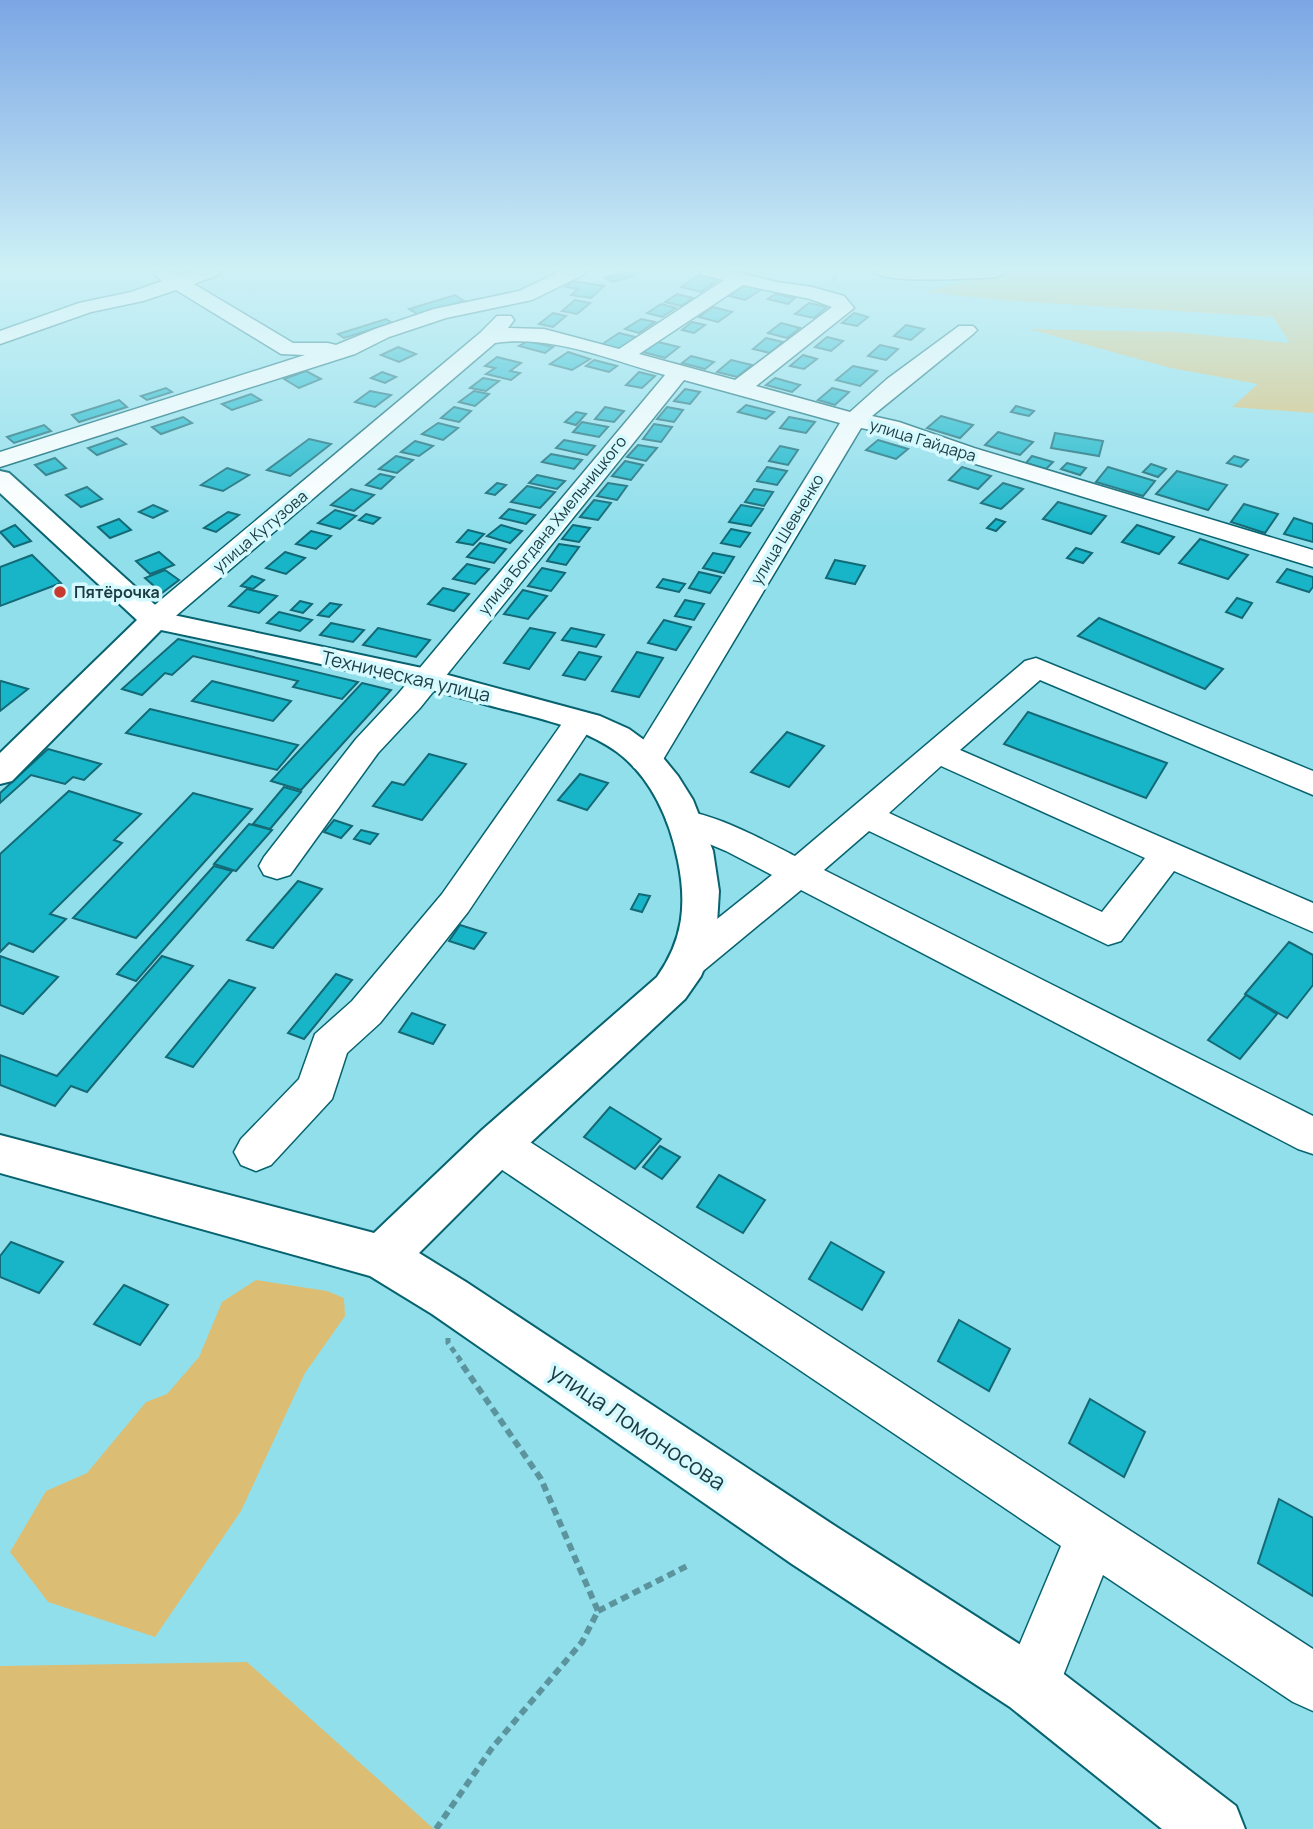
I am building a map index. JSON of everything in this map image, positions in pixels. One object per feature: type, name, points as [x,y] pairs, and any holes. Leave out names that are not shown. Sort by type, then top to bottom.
[{"type":"main road","points":[[0,479],[154,620]]},
{"type":"main road","name":"Техническая улица","points":[[154,620],[427,678],[579,722],[631,745],[664,782],[695,851],[701,892],[699,929],[690,961]]},
{"type":"main road","name":"улица Кутузова","points":[[0,772],[154,620]]},
{"type":"main road","points":[[382,1257],[498,1144],[671,988],[690,961]]},
{"type":"main road","name":"улица Ломоносова","points":[[0,1154],[382,1257],[449,1298],[812,1544],[1031,1686],[1213,1829]]},
{"type":"street","points":[[0,460],[324,356]]},
{"type":"street","name":"улица Кутузова","points":[[154,620],[466,356]]},
{"type":"street","points":[[738,389],[781,356]]},
{"type":"street","name":"улица Шевченко","points":[[646,761],[854,420],[931,356]]},
{"type":"street","name":"улица Гайдара","points":[[621,357],[854,420],[891,427],[965,453],[1313,559]]},
{"type":"street","name":"улица Богдана Хмельницкого","points":[[277,866],[367,747],[678,373]]},
{"type":"street","points":[[690,961],[797,874],[1036,667],[1313,784]]},
{"type":"street","points":[[256,1152],[317,1087],[329,1045],[366,1012],[456,903],[579,722]]},
{"type":"street","points":[[937,752],[1313,918]]},
{"type":"street","points":[[865,815],[1108,931],[1168,854]]},
{"type":"street","points":[[683,820],[738,842],[1313,1136]]},
{"type":"street","points":[[498,1144],[1313,1682]]},
{"type":"street","points":[[1031,1686],[1092,1536]]},
{"type":"path","points":[[449,1298],[448,1343],[541,1479],[598,1611]]},
{"type":"path","points":[[436,1829],[492,1748],[582,1642],[598,1611],[687,1566]]},
{"type":"shaded area","points":[[1129,356],[1313,356],[1313,413],[1232,407],[1258,384],[1171,368]]},
{"type":"shaded area","points":[[256,1280],[327,1291],[344,1298],[345,1316],[305,1373],[241,1511],[155,1637],[48,1602],[10,1552],[46,1491],[87,1473],[146,1402],[167,1394],[199,1357],[222,1302]]},
{"type":"shaded area","points":[[247,1662],[434,1829],[0,1829],[0,1666]]},
{"type":"building","points":[[384,356],[411,356],[399,362]]},
{"type":"building","points":[[561,356],[590,359],[572,370],[550,364]]},
{"type":"building","points":[[691,356],[714,362],[705,369],[682,363]]},
{"type":"building","points":[[801,356],[817,359],[804,369],[790,366]]},
{"type":"building","points":[[870,356],[890,356],[886,360]]},
{"type":"building","points":[[497,357],[521,363],[510,371],[520,373],[511,380],[486,374],[495,368],[485,366]]},
{"type":"building","points":[[594,360],[617,366],[609,372],[586,366]]},
{"type":"building","points":[[731,360],[752,365],[737,377],[717,372]]},
{"type":"building","points":[[853,366],[877,371],[860,386],[836,380]]},
{"type":"building","points":[[306,371],[321,379],[299,388],[284,379]]},
{"type":"building","points":[[382,372],[396,377],[385,383],[371,378]]},
{"type":"building","points":[[639,372],[655,376],[642,388],[626,385]]},
{"type":"building","points":[[483,378],[499,381],[486,391],[470,388]]},
{"type":"building","points":[[775,378],[800,385],[792,392],[766,385]]},
{"type":"building","points":[[166,388],[172,392],[147,400],[141,396]]},
{"type":"building","points":[[832,388],[849,392],[835,405],[818,400]]},
{"type":"building","points":[[685,389],[700,392],[690,404],[674,401]]},
{"type":"building","points":[[370,391],[391,395],[375,407],[355,402]]},
{"type":"building","points":[[474,391],[489,394],[475,406],[459,402]]},
{"type":"building","points":[[251,394],[261,400],[232,410],[222,404]]},
{"type":"building","points":[[119,400],[127,407],[79,422],[72,415]]},
{"type":"building","points":[[746,405],[774,412],[766,419],[738,412]]},
{"type":"building","points":[[1016,406],[1034,411],[1029,416],[1011,412]]},
{"type":"building","points":[[454,407],[471,411],[459,422],[441,418]]},
{"type":"building","points":[[605,407],[624,411],[614,422],[595,419]]},
{"type":"building","points":[[667,407],[683,410],[674,422],[657,419]]},
{"type":"building","points":[[576,412],[586,414],[576,425],[565,422]]},
{"type":"building","points":[[941,416],[973,425],[960,438],[927,428]]},
{"type":"building","points":[[183,417],[192,423],[161,434],[152,427]]},
{"type":"building","points":[[789,417],[815,422],[806,433],[780,428]]},
{"type":"building","points":[[582,422],[608,427],[599,437],[573,432]]},
{"type":"building","points":[[438,423],[458,428],[443,440],[422,434]]},
{"type":"building","points":[[654,424],[672,427],[661,442],[643,439]]},
{"type":"building","points":[[44,425],[51,431],[14,443],[7,437]]},
{"type":"building","points":[[998,432],[1033,442],[1020,455],[985,445]]},
{"type":"building","points":[[1055,433],[1103,441],[1099,456],[1051,448]]},
{"type":"building","points":[[117,438],[126,444],[97,455],[88,448]]},
{"type":"building","points":[[309,439],[331,444],[290,476],[267,470]]},
{"type":"building","points":[[564,440],[595,446],[587,455],[556,448]]},
{"type":"building","points":[[878,440],[908,449],[896,459],[866,450]]},
{"type":"building","points":[[415,441],[433,446],[419,456],[401,452]]},
{"type":"building","points":[[638,445],[657,448],[646,461],[627,457]]},
{"type":"building","points":[[780,446],[798,450],[788,465],[769,461]]},
{"type":"building","points":[[551,454],[582,460],[574,469],[542,462]]},
{"type":"building","points":[[396,456],[413,460],[397,473],[379,469]]},
{"type":"building","points":[[1032,456],[1053,462],[1046,469],[1026,463]]},
{"type":"building","points":[[1234,456],[1248,460],[1241,467],[1227,463]]},
{"type":"building","points":[[55,458],[66,468],[46,475],[35,465]]},
{"type":"building","points":[[625,461],[643,465],[631,480],[612,476]]},
{"type":"building","points":[[1067,463],[1086,468],[1080,475],[1061,469]]},
{"type":"building","points":[[1151,464],[1166,469],[1158,477],[1143,472]]},
{"type":"building","points":[[767,467],[787,471],[777,485],[757,481]]},
{"type":"building","points":[[962,467],[991,476],[978,489],[949,480]]},
{"type":"building","points":[[1108,467],[1155,481],[1143,496],[1096,482]]},
{"type":"building","points":[[227,468],[249,475],[223,491],[201,485]]},
{"type":"building","points":[[1177,471],[1227,485],[1208,510],[1156,494]]},
{"type":"building","points":[[380,474],[394,477],[381,489],[366,485]]},
{"type":"building","points":[[537,475],[565,481],[557,489],[529,483]]},
{"type":"building","points":[[497,483],[506,485],[495,495],[486,493]]},
{"type":"building","points":[[608,483],[627,486],[617,500],[597,496]]},
{"type":"building","points":[[1003,483],[1023,489],[1001,509],[981,503]]},
{"type":"building","points":[[527,486],[555,492],[540,508],[511,502]]},
{"type":"building","points":[[87,487],[102,499],[81,507],[66,495]]},
{"type":"building","points":[[351,489],[374,495],[354,511],[331,505]]},
{"type":"building","points":[[754,489],[773,492],[764,506],[745,502]]},
{"type":"building","points":[[594,500],[611,503],[598,520],[580,517]]},
{"type":"building","points":[[1058,502],[1106,516],[1091,534],[1043,519]]},
{"type":"building","points":[[1244,504],[1278,514],[1265,533],[1231,522]]},
{"type":"building","points":[[153,505],[167,511],[153,518],[139,512]]},
{"type":"building","points":[[741,505],[763,509],[751,526],[729,522]]},
{"type":"building","points":[[509,509],[535,515],[526,524],[500,518]]},
{"type":"building","points":[[335,510],[356,516],[340,529],[318,523]]},
{"type":"building","points":[[228,512],[239,515],[216,532],[204,528]]},
{"type":"building","points":[[366,514],[380,518],[373,524],[359,520]]},
{"type":"building","points":[[1294,518],[1313,524],[1313,542],[1284,534]]},
{"type":"building","points":[[119,519],[131,530],[110,538],[98,527]]},
{"type":"building","points":[[996,519],[1005,522],[996,531],[987,528]]},
{"type":"building","points":[[15,525],[31,541],[14,547],[0,532]]},
{"type":"building","points":[[501,525],[522,531],[510,543],[487,536]]},
{"type":"building","points":[[573,525],[590,528],[579,542],[562,539]]},
{"type":"building","points":[[1137,525],[1174,537],[1159,554],[1122,542]]},
{"type":"building","points":[[731,529],[750,533],[740,547],[721,543]]},
{"type":"building","points":[[468,530],[484,534],[473,545],[457,542]]},
{"type":"building","points":[[311,531],[331,536],[316,549],[296,544]]},
{"type":"building","points":[[1200,539],[1248,555],[1228,579],[1179,563]]},
{"type":"building","points":[[480,543],[506,549],[494,563],[467,557]]},
{"type":"building","points":[[559,544],[579,547],[566,565],[547,561]]},
{"type":"building","points":[[1076,548],[1092,553],[1083,563],[1067,558]]},
{"type":"building","points":[[159,552],[174,565],[150,574],[136,561]]},
{"type":"building","points":[[285,552],[305,558],[286,574],[266,568]]},
{"type":"building","points":[[713,553],[734,557],[724,573],[703,568]]},
{"type":"building","points":[[32,555],[61,583],[0,606],[0,567]]},
{"type":"building","points":[[835,560],[865,566],[855,584],[826,578]]},
{"type":"building","points":[[467,564],[489,569],[475,584],[453,579]]},
{"type":"building","points":[[542,568],[565,573],[551,591],[528,586]]},
{"type":"building","points":[[1287,569],[1313,577],[1313,587],[1309,592],[1277,582]]},
{"type":"building","points":[[165,570],[179,580],[162,593],[145,578]]},
{"type":"building","points":[[699,572],[721,577],[710,593],[689,588]]},
{"type":"building","points":[[252,576],[264,580],[253,589],[241,586]]},
{"type":"building","points":[[663,579],[685,584],[679,592],[657,587]]},
{"type":"building","points":[[443,588],[469,594],[454,611],[428,604]]},
{"type":"building","points":[[247,589],[277,596],[259,613],[229,606]]},
{"type":"building","points":[[523,590],[547,596],[528,619],[504,614]]},
{"type":"building","points":[[1237,598],[1252,603],[1242,618],[1226,612]]},
{"type":"building","points":[[685,600],[704,604],[694,620],[675,616]]},
{"type":"building","points":[[300,601],[312,604],[303,613],[291,610]]},
{"type":"building","points":[[330,603],[341,605],[329,617],[318,615]]},
{"type":"building","points":[[279,612],[312,620],[300,631],[267,623]]},
{"type":"building","points":[[1099,618],[1223,669],[1205,689],[1078,636]]},
{"type":"building","points":[[664,620],[691,627],[676,650],[648,643]]},
{"type":"building","points":[[331,623],[364,630],[353,642],[320,635]]},
{"type":"building","points":[[378,628],[430,640],[416,657],[363,645]]},
{"type":"building","points":[[530,628],[555,633],[529,669],[504,663]]},
{"type":"building","points":[[571,628],[604,635],[596,647],[562,640]]},
{"type":"building","points":[[178,639],[358,682],[342,699],[293,687],[298,681],[193,656],[172,675],[165,673],[142,695],[122,689]]},
{"type":"building","points":[[579,652],[601,657],[585,680],[563,675]]},
{"type":"building","points":[[637,652],[663,658],[639,697],[612,691]]},
{"type":"building","points":[[212,681],[291,701],[273,721],[192,701]]},
{"type":"building","points":[[0,682],[28,689],[0,711]]},
{"type":"building","points":[[362,683],[391,690],[301,790],[271,781]]},
{"type":"building","points":[[150,709],[298,745],[277,770],[126,733]]},
{"type":"building","points":[[1028,712],[1167,763],[1146,798],[1004,744]]},
{"type":"building","points":[[787,732],[824,746],[789,787],[751,772]]},
{"type":"building","points":[[48,749],[101,764],[84,780],[73,777],[65,784],[31,775],[0,803],[0,793]]},
{"type":"building","points":[[429,754],[466,764],[422,820],[373,806],[392,782],[404,785]]},
{"type":"building","points":[[580,774],[608,783],[587,810],[558,800]]},
{"type":"building","points":[[284,787],[301,792],[270,829],[253,824]]},
{"type":"building","points":[[69,791],[141,814],[114,840],[122,843],[50,914],[66,919],[33,952],[9,943],[0,952],[0,854]]},
{"type":"building","points":[[193,793],[252,809],[136,938],[73,918]]},
{"type":"building","points":[[334,820],[352,826],[341,838],[324,832]]},
{"type":"building","points":[[249,824],[272,830],[236,871],[214,864]]},
{"type":"building","points":[[361,830],[378,834],[370,844],[354,839]]},
{"type":"building","points":[[214,866],[232,871],[136,981],[117,974]]},
{"type":"building","points":[[298,881],[322,889],[273,948],[247,940]]},
{"type":"building","points":[[639,894],[650,896],[642,912],[631,909]]},
{"type":"building","points":[[460,925],[486,933],[474,949],[449,941]]},
{"type":"building","points":[[1289,942],[1313,955],[1313,985],[1287,1018],[1245,994]]},
{"type":"building","points":[[0,956],[58,977],[23,1014],[0,1005]]},
{"type":"building","points":[[162,956],[193,966],[87,1092],[71,1086],[55,1106],[0,1085],[0,1055],[57,1076]]},
{"type":"building","points":[[336,974],[352,980],[304,1039],[288,1033]]},
{"type":"building","points":[[229,980],[255,988],[193,1067],[166,1057]]},
{"type":"building","points":[[1246,995],[1277,1014],[1240,1059],[1208,1040]]},
{"type":"building","points":[[412,1013],[445,1025],[433,1044],[399,1032]]},
{"type":"building","points":[[610,1107],[661,1139],[635,1169],[584,1137]]},
{"type":"building","points":[[660,1146],[680,1157],[662,1179],[643,1167]]},
{"type":"building","points":[[719,1175],[765,1200],[743,1233],[697,1207]]},
{"type":"building","points":[[11,1242],[63,1262],[39,1293],[0,1277],[0,1256]]},
{"type":"building","points":[[831,1242],[884,1272],[862,1310],[809,1279]]},
{"type":"building","points":[[124,1285],[168,1305],[140,1345],[94,1324]]},
{"type":"building","points":[[959,1320],[1010,1349],[989,1391],[938,1361]]},
{"type":"building","points":[[1090,1399],[1145,1432],[1124,1477],[1069,1443]]},
{"type":"building","points":[[1279,1499],[1313,1518],[1313,1596],[1258,1563]]},
{"type":"place","name":"Пятёрочка","points":[[60,592]]}]
